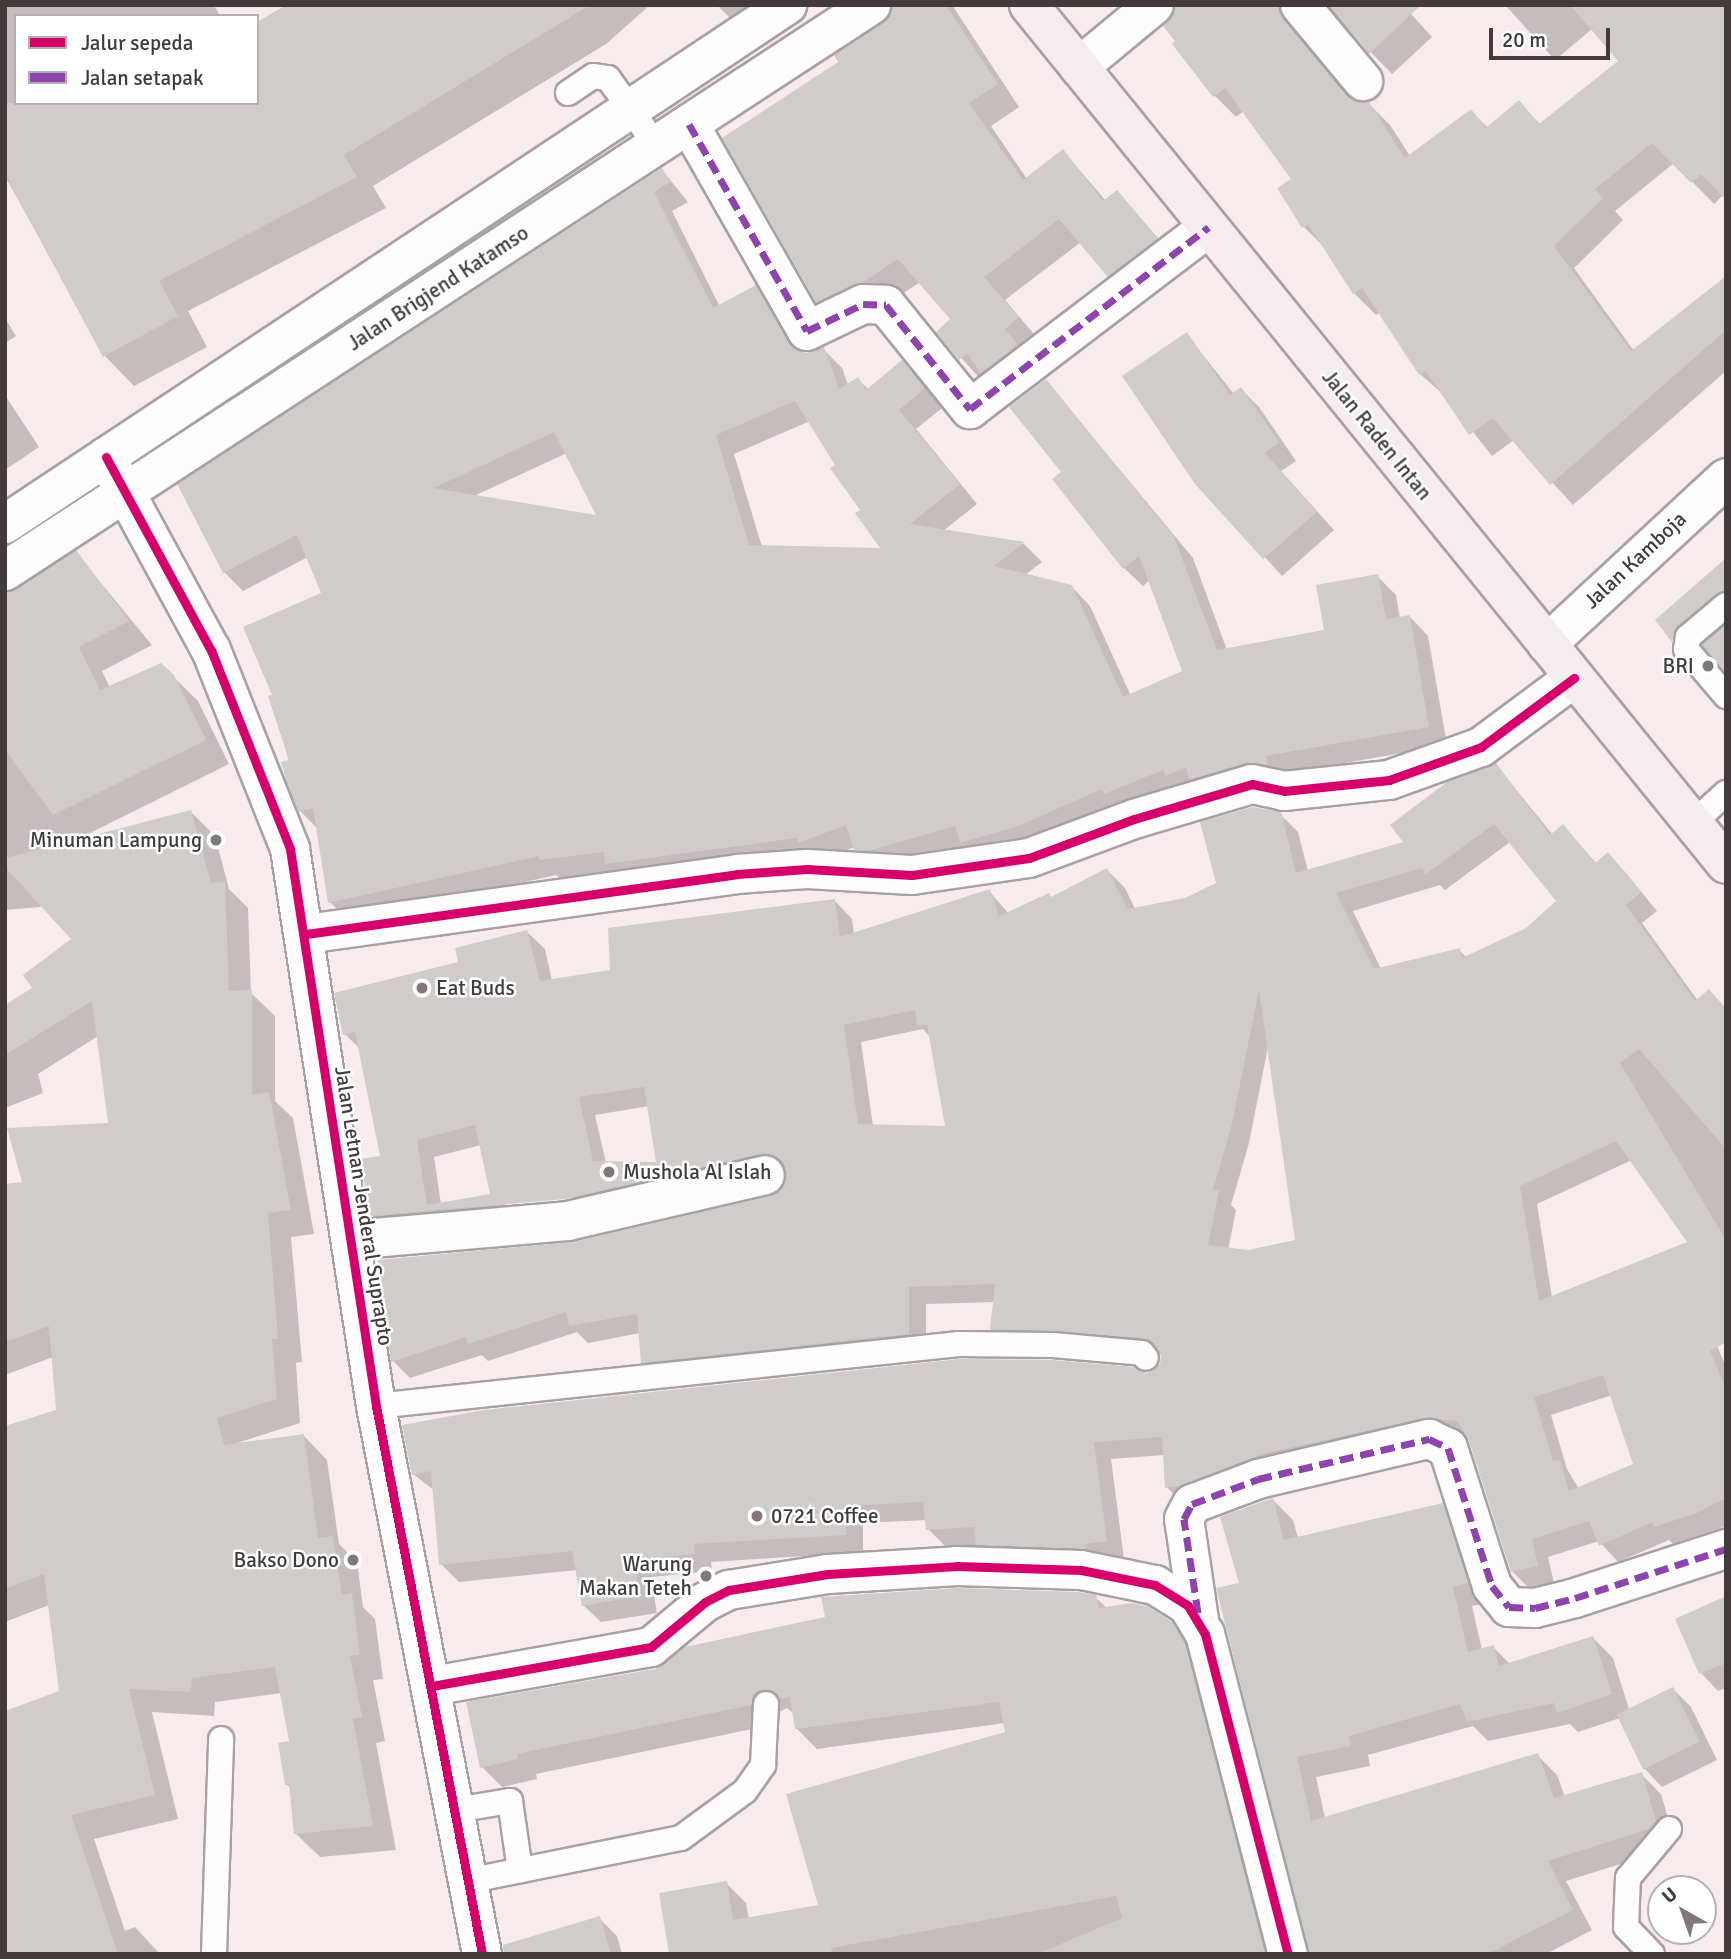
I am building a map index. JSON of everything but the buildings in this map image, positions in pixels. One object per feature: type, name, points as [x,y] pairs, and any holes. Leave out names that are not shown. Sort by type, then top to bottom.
[{"type":"main road","name":"Jalan Raden Intan","points":[[1029,5],[1726,864]]},
{"type":"street","name":"Jalan Brigjend Katamso","points":[[5,524],[787,5]]},
{"type":"street","name":"Jalan Brigjend Katamso","points":[[5,571],[871,5]]},
{"type":"street","points":[[1079,67],[1154,5]]},
{"type":"street","points":[[1300,5],[1363,81]]},
{"type":"street","points":[[689,124],[807,331],[863,304],[886,305],[970,409],[1209,227]]},
{"type":"street","name":"Jalan Letnan Jenderal Suprapto","points":[[106,457],[211,650],[262,769],[290,849],[306,934],[376,1406],[482,1954]]},
{"type":"street","name":"Jalan Kamboja","points":[[1547,644],[1726,478]]},
{"type":"street","points":[[306,934],[737,874],[807,869],[912,875],[1029,858],[1134,819],[1252,785],[1284,791],[1389,780],[1481,747],[1574,678]]},
{"type":"street","points":[[351,1240],[568,1221],[765,1175]]},
{"type":"street","points":[[1288,1954],[1199,1620],[1184,1519],[1192,1504],[1258,1479],[1429,1439],[1448,1448],[1492,1586],[1509,1606],[1535,1608],[1575,1598],[1726,1549]]},
{"type":"street","points":[[432,1686],[651,1647],[705,1602],[729,1590],[828,1574],[957,1566],[1081,1570],[1155,1585],[1188,1606],[1199,1620]]},
{"type":"lane","points":[[568,93],[593,76],[608,78],[656,145]]},
{"type":"lane","points":[[1726,605],[1688,637],[1686,649],[1726,696]]},
{"type":"lane","points":[[1693,823],[1726,793]]},
{"type":"lane","points":[[376,1406],[973,1343],[1053,1345],[1143,1353],[1146,1358]]},
{"type":"lane","points":[[467,1881],[681,1838],[715,1817],[745,1791],[762,1765],[766,1704]]},
{"type":"lane","points":[[214,1954],[221,1740]]},
{"type":"lane","points":[[456,1810],[510,1801],[520,1870]]},
{"type":"lane","points":[[1652,1954],[1626,1927],[1628,1878],[1670,1829]]},
{"type":"marked path","points":[[689,124],[807,331],[863,304],[886,305],[970,409],[1209,227]]},
{"type":"marked path","points":[[1198,1613],[1184,1519],[1192,1504],[1258,1479],[1429,1439],[1448,1448],[1492,1586],[1509,1607],[1535,1608],[1575,1598],[1726,1549]]},
{"type":"cycle path","points":[[106,457],[211,650],[290,849],[376,1406],[482,1954]]},
{"type":"cycle path","points":[[306,934],[737,874],[807,869],[912,875],[1029,858],[1134,819],[1252,784],[1284,791],[1389,780],[1481,747],[1574,678]]},
{"type":"cycle path","points":[[432,1686],[651,1647],[705,1602],[729,1590],[828,1574],[957,1566],[1081,1570],[1155,1585],[1188,1606],[1205,1634],[1288,1954]]},
{"type":"place","name":"BRI","points":[[1708,666]]},
{"type":"place","name":"Minuman Lampung","points":[[216,840]]},
{"type":"place","name":"Eat Buds","points":[[422,988]]},
{"type":"place","name":"Mushola Al Islah","points":[[609,1172]]},
{"type":"place","name":"0721 Coffee","points":[[757,1516]]},
{"type":"place","name":"Bakso Dono","points":[[353,1560]]},
{"type":"place","name":"Warung Makan Teteh","points":[[706,1576]]}]
